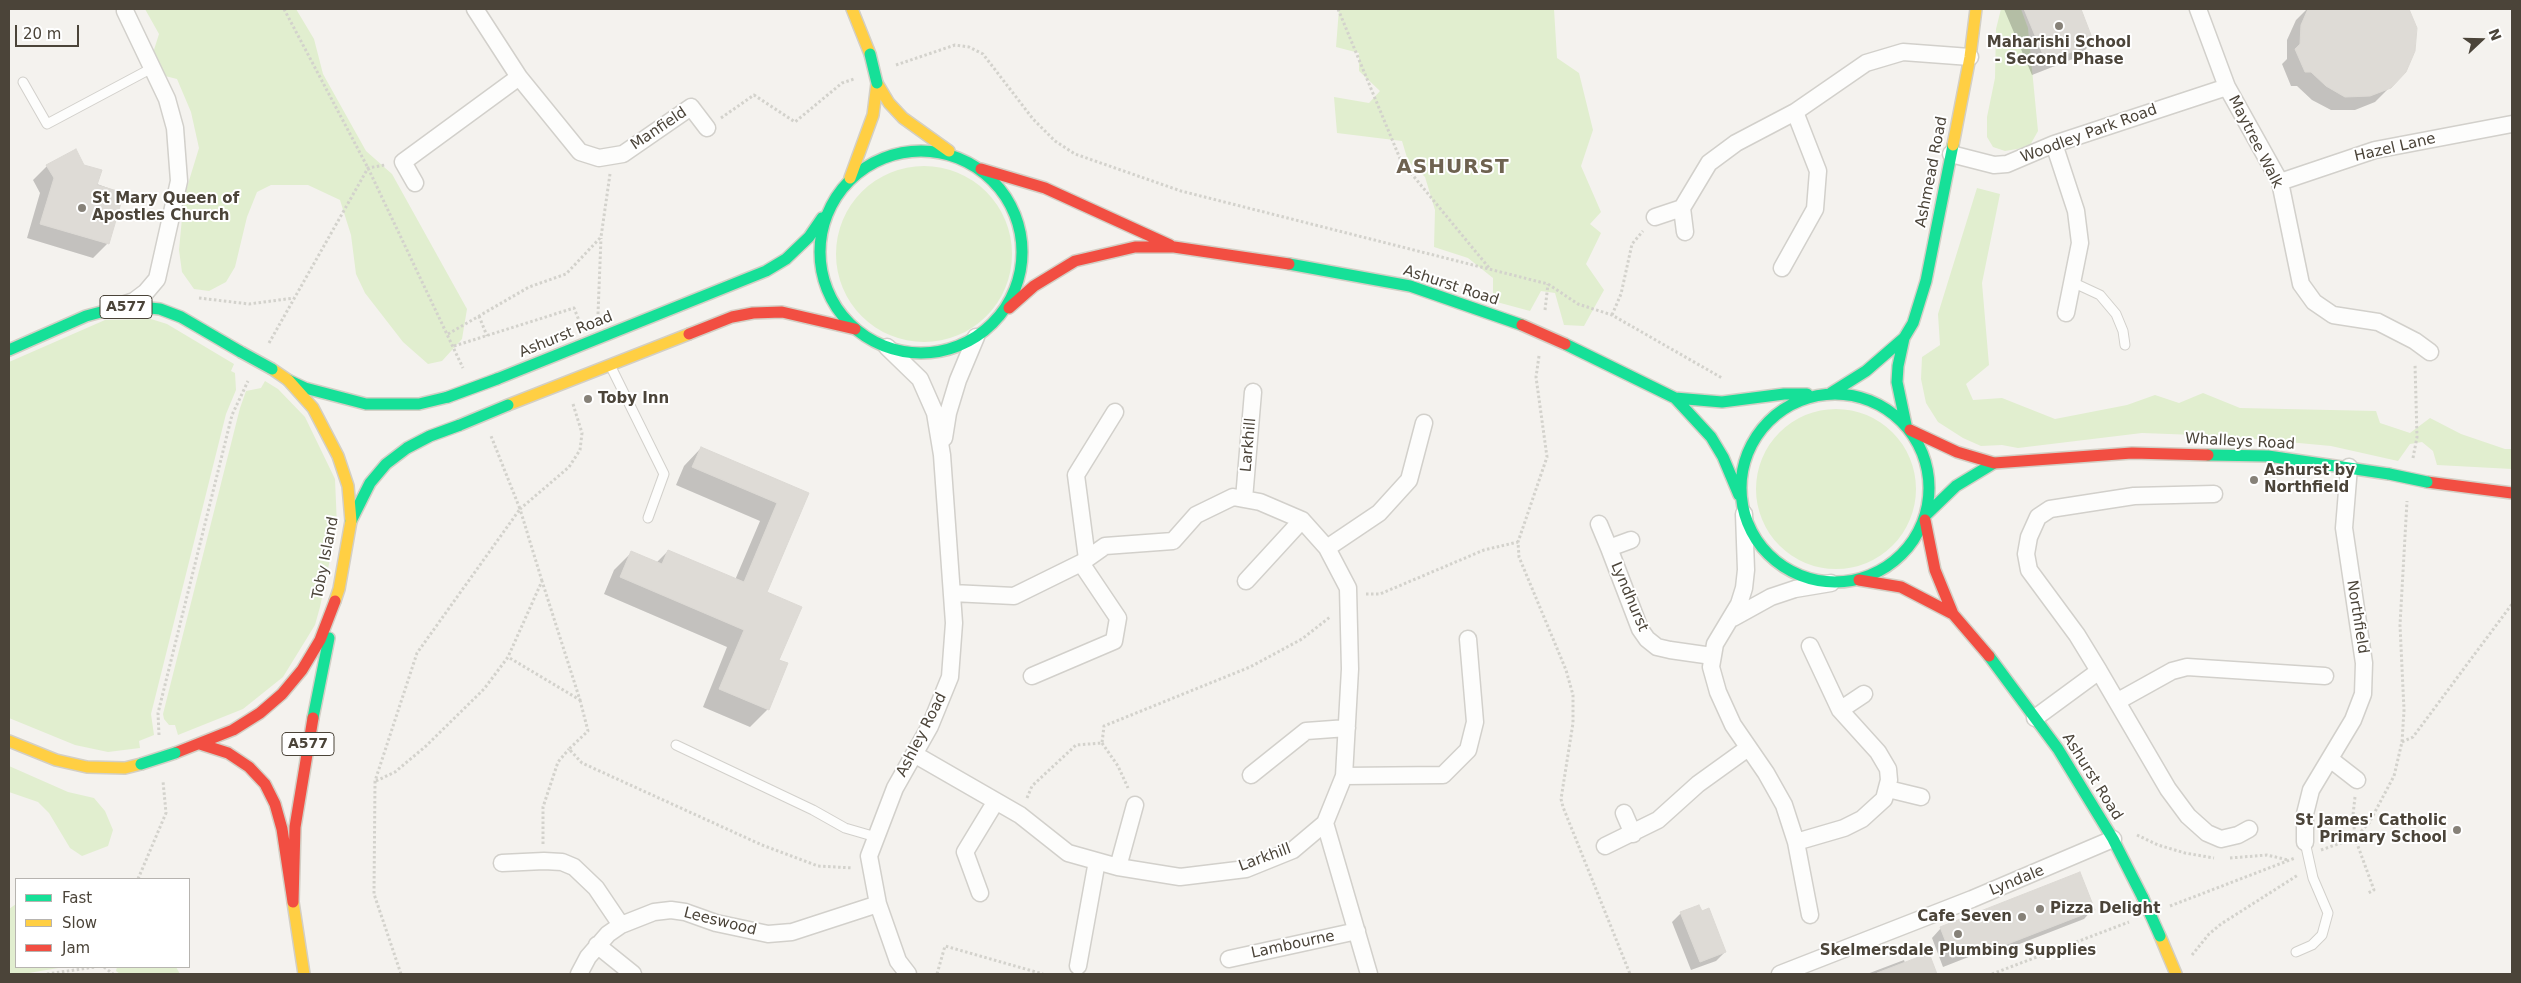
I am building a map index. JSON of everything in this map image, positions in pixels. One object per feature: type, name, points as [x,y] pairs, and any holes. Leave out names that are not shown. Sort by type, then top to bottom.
[{"type":"street","name":"Manfield","points":[[475,9],[519,76],[580,152],[599,158],[623,154],[691,107],[707,128]]},
{"type":"street","points":[[852,9],[870,54],[877,82],[888,103],[903,118],[957,157],[979,169],[1003,192],[1018,222],[1022,255],[1016,287],[1000,316]]},
{"type":"street","name":"Ashmead Road","points":[[1827,394],[1866,371],[1904,338],[1913,323],[1926,281],[1970,57],[1976,9]]},
{"type":"street","name":"Maytree Walk","points":[[2198,9],[2227,86],[2280,182],[2301,284],[2314,302],[2333,315],[2378,322],[2415,341],[2430,352]]},
{"type":"street","points":[[116,308],[134,301],[157,279],[179,181],[175,128],[167,99],[154,67],[125,11]]},
{"type":"street","points":[[1685,232],[1682,208],[1709,163],[1736,143],[1795,112],[1866,64],[1903,52],[1970,57]]},
{"type":"street","points":[[415,183],[403,162],[519,76]]},
{"type":"street","points":[[850,178],[873,116],[877,82]]},
{"type":"street","name":"Woodley Park Road","points":[[1951,154],[1994,165],[2007,164],[2054,144],[2227,86]]},
{"type":"street","points":[[1782,268],[1815,209],[1818,171],[1795,112]]},
{"type":"street","name":"Hazel Lane","points":[[2280,182],[2375,150],[2512,124]]},
{"type":"street","points":[[2054,144],[2076,211],[2080,243],[2066,313]]},
{"type":"street","points":[[855,329],[834,304],[822,274],[820,241],[828,210],[838,193],[850,178],[874,162],[901,152],[929,151],[957,157]]},
{"type":"street","name":"Ashurst Road","points":[[979,169],[1044,188],[1135,227],[1174,247]]},
{"type":"street","points":[[1655,217],[1682,208]]},
{"type":"street","name":"Ashurst Road","points":[[288,380],[306,388],[366,404],[419,404],[448,397],[766,271],[786,260],[809,237],[828,210]]},
{"type":"street","name":"Ashurst Road","points":[[855,329],[870,340],[887,347],[917,353],[948,350],[976,337],[1034,286],[1075,261],[1135,247],[1174,247],[1311,267],[1410,286],[1522,325],[1675,398],[1722,402],[1784,394],[1827,394]]},
{"type":"street","points":[[157,279],[167,302],[180,317]]},
{"type":"street","name":"Toby Island","points":[[9,350],[86,316],[116,308],[160,309],[180,317],[272,369],[288,380],[313,408],[338,456],[348,486],[351,521],[339,588],[320,640],[302,670],[282,694],[260,713],[233,730],[200,744],[125,768],[87,767],[56,760],[11,743]]},
{"type":"street","points":[[351,521],[370,483],[386,464],[407,448],[430,436],[732,317],[753,313],[782,312],[855,329]]},
{"type":"street","name":"Ashley Road","points":[[942,455],[948,413],[958,380],[976,337]]},
{"type":"street","name":"Ashmead Road","points":[[1904,338],[1898,366],[1897,382],[1908,428]]},
{"type":"street","name":"Ashley Road","points":[[887,347],[920,379],[935,413],[942,455],[954,623],[950,677],[930,726],[895,788],[869,856],[878,904],[898,961],[908,974]]},
{"type":"street","name":"Larkhill","points":[[1244,499],[1253,392]]},
{"type":"street","points":[[1732,619],[1740,604],[1745,579],[1742,474],[1751,444],[1769,420],[1794,402],[1827,394],[1858,396],[1884,407],[1908,428],[1924,455],[1930,485],[1925,517],[1908,548],[1886,568],[1860,580]]},
{"type":"street","name":"Ashurst Road","points":[[1675,398],[1711,438],[1727,466],[1756,541],[1776,562],[1802,577],[1831,583],[1860,580],[1901,587],[1953,614]]},
{"type":"street","points":[[1032,676],[1114,641],[1118,618],[1084,561],[1076,476],[1115,412]]},
{"type":"street","points":[[1327,548],[1379,512],[1409,480],[1424,423]]},
{"type":"street","name":"Whalleys Road","points":[[1908,428],[1957,452],[1994,463],[2132,453],[2268,456],[2349,467],[2427,482],[2512,493]]},
{"type":"street","name":"Whalleys Road","points":[[1925,517],[1956,486],[1994,463]]},
{"type":"street","name":"Northfield","points":[[2305,842],[2306,802],[2316,781],[2359,708],[2365,680],[2344,528],[2349,467]]},
{"type":"street","points":[[2214,494],[2134,496],[2050,509],[2038,517],[2029,537],[2026,554],[2029,570],[2077,635],[2118,701],[2168,789],[2188,816],[2207,833],[2221,839],[2238,835],[2249,829]]},
{"type":"street","name":"Larkhill","points":[[914,754],[1020,815],[1068,853],[1118,867],[1180,877],[1246,868],[1293,850],[1325,823],[1344,776],[1350,669],[1348,588],[1327,548],[1302,520],[1260,502],[1233,496],[1196,515],[1173,541],[1105,546],[1084,561],[1014,596],[952,593]]},
{"type":"street","name":"Ashurst Road","points":[[1925,517],[1935,570],[1953,614],[1989,657],[2058,749],[2113,839],[2143,898],[2176,974]]},
{"type":"street","points":[[1246,581],[1302,520]]},
{"type":"street","name":"Lyndhurst","points":[[1599,524],[1640,629],[1647,639],[1657,646],[1670,650],[1712,656]]},
{"type":"street","name":"Lyndhurst","points":[[1608,548],[1631,540]]},
{"type":"street","points":[[1810,915],[1796,842],[1784,805],[1733,725],[1718,692],[1711,667],[1712,656],[1722,630],[1732,619],[1753,605],[1771,597],[1831,583]]},
{"type":"street","name":"A577","points":[[293,902],[295,827],[300,788],[339,588]]},
{"type":"street","points":[[1344,776],[1443,776],[1468,750],[1475,722],[1468,639]]},
{"type":"street","points":[[1796,842],[1844,828],[1862,819],[1877,807],[1888,790],[1889,775],[1884,760],[1840,710],[1810,646]]},
{"type":"street","points":[[2118,701],[2172,671],[2187,667],[2325,676]]},
{"type":"street","points":[[2035,718],[2099,671]]},
{"type":"street","points":[[1840,710],[1864,694]]},
{"type":"street","points":[[1251,775],[1306,731],[1347,728]]},
{"type":"street","name":"A577","points":[[200,744],[228,753],[249,767],[265,784],[275,804],[282,829],[304,974]]},
{"type":"street","points":[[1605,846],[1633,834],[1658,820],[1698,784],[1748,748]]},
{"type":"street","points":[[2330,759],[2357,780]]},
{"type":"street","points":[[1888,790],[1921,796]]},
{"type":"street","points":[[980,893],[965,852],[996,801]]},
{"type":"street","points":[[1118,867],[1135,805]]},
{"type":"street","points":[[1624,812],[1633,834]]},
{"type":"street","name":"Lambourne","points":[[1325,823],[1369,974]]},
{"type":"street","name":"Lyndale","points":[[1780,974],[1972,899],[2113,839]]},
{"type":"street","points":[[502,863],[562,862],[584,875],[621,925]]},
{"type":"street","points":[[1078,966],[1097,862]]},
{"type":"street","name":"Leeswood","points":[[579,974],[597,945],[621,925],[654,912],[671,910],[686,912],[740,929],[768,934],[792,932],[878,904]]},
{"type":"street","name":"Lambourne","points":[[1228,959],[1356,931]]},
{"type":"street","points":[[597,945],[633,974]]},
{"type":"lane","points":[[23,82],[47,124],[154,67]]},
{"type":"lane","points":[[2072,282],[2100,295],[2116,314],[2125,345]]},
{"type":"lane","points":[[610,365],[629,398],[664,474],[648,518]]},
{"type":"lane","points":[[676,745],[813,810],[845,828],[876,837]]},
{"type":"lane","name":"Northfield","points":[[2296,952],[2312,945],[2322,935],[2328,913],[2313,878],[2305,842]]},
{"type":"path","points":[[284,9],[368,168],[454,346],[465,373]]},
{"type":"path","points":[[1338,9],[1402,161],[1490,269]]},
{"type":"path","points":[[889,67],[955,45],[969,47],[983,54],[1033,119],[1055,141],[1075,154],[1182,191],[1548,284],[1578,304],[1612,316],[1735,386],[1742,400]]},
{"type":"path","points":[[707,128],[754,95],[795,122],[842,83],[861,77]]},
{"type":"path","points":[[598,304],[601,237],[612,156]]},
{"type":"path","points":[[268,346],[368,168]]},
{"type":"path","points":[[1612,316],[1621,294],[1632,244],[1655,217]]},
{"type":"path","points":[[448,334],[528,287],[566,274],[601,237]]},
{"type":"path","points":[[1545,312],[1548,284]]},
{"type":"path","points":[[195,298],[249,304],[294,298]]},
{"type":"path","points":[[454,346],[574,308],[587,343]]},
{"type":"path","points":[[479,316],[487,336]]},
{"type":"path","points":[[2412,466],[2417,437],[2415,341]]},
{"type":"path","points":[[1540,349],[1536,377],[1547,457],[1518,542],[1519,557],[1566,670],[1572,695],[1573,723],[1561,799],[1563,807],[1630,974]]},
{"type":"path","points":[[159,739],[158,712],[230,425],[240,395],[250,378]]},
{"type":"path","points":[[401,974],[374,894],[375,781],[417,653],[520,509],[569,467],[580,450],[582,433],[567,381]]},
{"type":"path","points":[[487,427],[520,509],[588,731],[569,748],[558,762],[543,807],[544,861]]},
{"type":"path","points":[[2320,851],[2355,838],[2369,823],[2394,776],[2402,742],[2404,710],[2400,625],[2404,516],[2408,496]]},
{"type":"path","points":[[1135,805],[1118,766],[1102,743],[1104,726],[1250,667],[1302,639],[1360,594],[1380,594],[1484,550],[1518,542]]},
{"type":"path","points":[[375,781],[396,772],[426,746],[484,689],[508,657],[542,581]]},
{"type":"path","points":[[2402,742],[2414,737],[2512,604]]},
{"type":"path","points":[[508,657],[580,700]]},
{"type":"path","points":[[1020,815],[1032,786],[1076,746],[1102,743]]},
{"type":"path","points":[[569,748],[582,764],[762,845],[818,866],[871,868]]},
{"type":"path","points":[[138,878],[166,813],[162,776]]},
{"type":"path","points":[[2355,802],[2355,838],[2374,890],[2368,894]]},
{"type":"path","points":[[2170,906],[2295,858],[2299,874],[2215,929],[2192,954],[2194,960]]},
{"type":"path","points":[[1992,974],[2123,924]]},
{"type":"path","points":[[938,974],[945,946],[1043,974]]},
{"type":"path","points":[[47,974],[88,968]]},
{"type":"green space","points":[[145,9],[296,9],[314,39],[323,74],[366,151],[392,174],[467,309],[462,339],[442,361],[428,364],[403,342],[365,293],[356,274],[351,235],[340,200],[308,185],[271,185],[257,192],[247,217],[235,267],[226,282],[209,291],[194,289],[182,272],[179,250],[184,197],[199,148],[191,112],[177,79],[165,76],[153,53],[159,34]]},
{"type":"green space","points":[[1339,9],[1554,9],[1557,58],[1579,73],[1593,130],[1581,166],[1601,212],[1590,224],[1601,233],[1586,264],[1604,290],[1584,326],[1564,325],[1555,293],[1541,291],[1530,311],[1493,301],[1493,278],[1468,258],[1434,247],[1435,210],[1425,177],[1408,161],[1402,141],[1337,133],[1334,97],[1369,103],[1380,91],[1359,71],[1359,53],[1336,47]]},
{"type":"green space","points":[[2001,9],[2021,9],[2028,28],[2038,131],[2029,147],[2005,151],[1993,147],[1987,137],[1987,117],[1995,78],[1996,29]]},
{"type":"green space","points":[[915,166],[933,166],[966,176],[992,198],[1002,212],[1008,228],[1012,254],[1008,280],[1002,296],[980,322],[966,332],[950,338],[933,342],[915,342],[882,332],[856,310],[846,296],[840,280],[836,263],[836,245],[846,212],[868,186],[882,176],[898,170]]},
{"type":"green space","points":[[1977,188],[2000,194],[1982,283],[1989,365],[1966,384],[1973,400],[2002,398],[2055,419],[2127,405],[2155,395],[2179,403],[2203,393],[2240,408],[2376,411],[2380,423],[2410,433],[2430,418],[2461,434],[2505,449],[2512,449],[2512,469],[2437,465],[2433,451],[2422,442],[2410,444],[2398,461],[2331,446],[2223,436],[2142,433],[2018,448],[2002,445],[1981,446],[1963,438],[1938,422],[1926,403],[1921,379],[1922,357],[1940,345],[1938,314]]},
{"type":"green space","points":[[151,319],[167,324],[234,364],[231,371],[235,373],[236,390],[226,414],[151,714],[154,735],[139,741],[140,748],[108,752],[75,745],[9,718],[9,362],[105,320]]},
{"type":"green space","points":[[265,381],[278,389],[305,417],[335,479],[337,526],[320,607],[315,625],[283,677],[243,709],[178,735],[175,725],[169,725],[164,719],[163,714],[240,408],[246,391],[261,388]]},
{"type":"green space","points":[[1836,409],[1866,415],[1892,433],[1910,459],[1916,489],[1910,519],[1892,545],[1866,563],[1836,569],[1806,563],[1780,545],[1762,519],[1756,489],[1762,459],[1780,433],[1806,415]]},
{"type":"green space","points":[[9,766],[68,792],[94,798],[105,811],[113,830],[108,846],[82,856],[70,848],[49,813],[38,802],[9,792]]},
{"type":"green space","points":[[15,905],[15,968],[58,968],[23,974],[9,974],[9,909]]},
{"type":"green space","points":[[117,968],[177,968],[180,974],[120,974],[116,971]]},
{"type":"building","name":"Maharishi School - Second Phase","points":[[2024,9],[2081,9],[2094,43],[2046,62]]},
{"type":"building","points":[[2308,9],[2409,9],[2417,28],[2415,51],[2406,72],[2391,88],[2370,96],[2345,97],[2326,86],[2311,72],[2305,72],[2295,49],[2300,44],[2301,25]]},
{"type":"building","name":"St Mary Queen of Apostles Church","points":[[76,149],[84,165],[102,170],[97,185],[124,193],[109,244],[40,224],[54,178],[46,165]]},
{"type":"building","points":[[701,447],[809,493],[767,592],[802,607],[779,660],[788,663],[769,710],[719,689],[744,630],[620,577],[631,551],[662,564],[668,550],[744,582],[777,503],[692,467]]},
{"type":"building","points":[[2080,872],[2095,910],[2000,947],[1998,940],[1952,958],[1940,927]]},
{"type":"building","points":[[1699,905],[1702,911],[1709,908],[1726,952],[1700,962],[1680,912]]},
{"type":"building","points":[[1929,953],[1937,974],[1877,974],[1877,973]]},
{"type":"traffic: fast","points":[[870,54],[877,83]]},
{"type":"traffic: fast","points":[[1906,425],[1897,382],[1898,366],[1904,338],[1913,323],[1926,281],[1953,145]]},
{"type":"traffic: fast","points":[[921,151],[941,153],[960,159],[977,168],[999,188],[1014,213],[1020,232],[1022,252],[1020,272],[1014,291],[1005,308],[985,330],[960,345],[941,351],[921,353],[901,351],[882,345],[865,336],[843,316],[828,291],[822,272],[820,252],[822,232],[828,213],[837,196],[857,174],[882,159],[901,153],[921,151]]},
{"type":"traffic: fast","points":[[497,379],[766,271],[786,259],[809,237],[822,218]]},
{"type":"traffic: fast","points":[[1289,264],[1410,286],[1522,325]]},
{"type":"traffic: fast","points":[[9,350],[86,316],[116,308],[140,307],[160,309],[181,317],[241,352]]},
{"type":"traffic: fast","points":[[1831,393],[1866,371],[1904,338]]},
{"type":"traffic: fast","points":[[1565,344],[1675,398],[1722,402],[1784,394],[1807,394]]},
{"type":"traffic: fast","points":[[241,352],[272,369]]},
{"type":"traffic: fast","points":[[448,397],[497,379]]},
{"type":"traffic: fast","points":[[288,380],[305,388],[366,404],[419,404],[448,397]]},
{"type":"traffic: fast","points":[[1826,394],[1844,394],[1862,398],[1879,405],[1895,415],[1908,428],[1922,452],[1929,479],[1929,488],[1929,497],[1922,524],[1908,548],[1895,561],[1879,571],[1862,578],[1844,582],[1826,582],[1808,578],[1791,571],[1775,561],[1762,548],[1752,532],[1745,515],[1741,497],[1741,479],[1745,461],[1752,444],[1762,428],[1775,415],[1791,405],[1808,398],[1826,394]]},
{"type":"traffic: fast","points":[[1675,398],[1711,437],[1723,457],[1739,495]]},
{"type":"traffic: fast","points":[[460,425],[508,405]]},
{"type":"traffic: fast","points":[[351,521],[370,483],[386,464],[407,448],[430,436],[460,425]]},
{"type":"traffic: fast","points":[[2208,455],[2268,456],[2389,474]]},
{"type":"traffic: fast","points":[[1926,515],[1956,486],[1994,463]]},
{"type":"traffic: fast","points":[[2389,474],[2427,482]]},
{"type":"traffic: fast","points":[[313,718],[329,638]]},
{"type":"traffic: fast","points":[[1989,656],[2058,749],[2113,839],[2143,898]]},
{"type":"traffic: fast","points":[[141,764],[175,753]]},
{"type":"traffic: fast","points":[[2143,898],[2160,936]]},
{"type":"traffic: slow","points":[[852,9],[870,54]]},
{"type":"traffic: slow","points":[[1953,145],[1970,57],[1976,9]]},
{"type":"traffic: slow","points":[[877,83],[889,103],[903,118],[949,151]]},
{"type":"traffic: slow","points":[[850,178],[873,115],[877,83]]},
{"type":"traffic: slow","points":[[508,405],[689,334]]},
{"type":"traffic: slow","points":[[272,369],[288,380],[313,408],[338,456],[348,486],[351,521],[339,589],[335,601]]},
{"type":"traffic: slow","points":[[9,741],[56,760],[87,767],[125,768],[141,764]]},
{"type":"traffic: slow","points":[[293,902],[304,974]]},
{"type":"traffic: slow","points":[[2160,936],[2176,974]]},
{"type":"traffic: jam","points":[[981,169],[1045,188],[1170,245]]},
{"type":"traffic: jam","points":[[1009,308],[1034,286],[1075,261],[1135,247],[1174,247],[1289,264]]},
{"type":"traffic: jam","points":[[689,334],[732,317],[753,313],[782,312],[855,329]]},
{"type":"traffic: jam","points":[[1522,325],[1565,344]]},
{"type":"traffic: jam","points":[[1910,430],[1957,452],[1994,463],[2132,453],[2208,455]]},
{"type":"traffic: jam","points":[[2427,482],[2512,493]]},
{"type":"traffic: jam","points":[[1925,520],[1935,570],[1953,614],[1989,656]]},
{"type":"traffic: jam","points":[[1859,580],[1901,587],[1953,614]]},
{"type":"traffic: jam","points":[[175,753],[233,730],[260,713],[282,694],[302,670],[320,640],[335,601]]},
{"type":"traffic: jam","points":[[293,902],[295,827],[313,718]]},
{"type":"traffic: jam","points":[[200,744],[228,753],[249,767],[265,784],[275,804],[282,829],[293,902]]},
{"type":"place","name":"Maharishi School - Second Phase","points":[[2059,26]]},
{"type":"place","name":"St Mary Queen of Apostles Church","points":[[82,208]]},
{"type":"place","name":"Toby Inn","points":[[588,399]]},
{"type":"place","name":"Ashurst by Northfield","points":[[2254,480]]},
{"type":"place","name":"St James' Catholic Primary School","points":[[2457,830]]},
{"type":"place","name":"Pizza Delight","points":[[2040,909]]},
{"type":"place","name":"Cafe Seven","points":[[2022,917]]},
{"type":"place","name":"Skelmersdale Plumbing Supplies","points":[[1958,934]]},
{"type":"district","name":"ASHURST","points":[[1453,168]]}]
